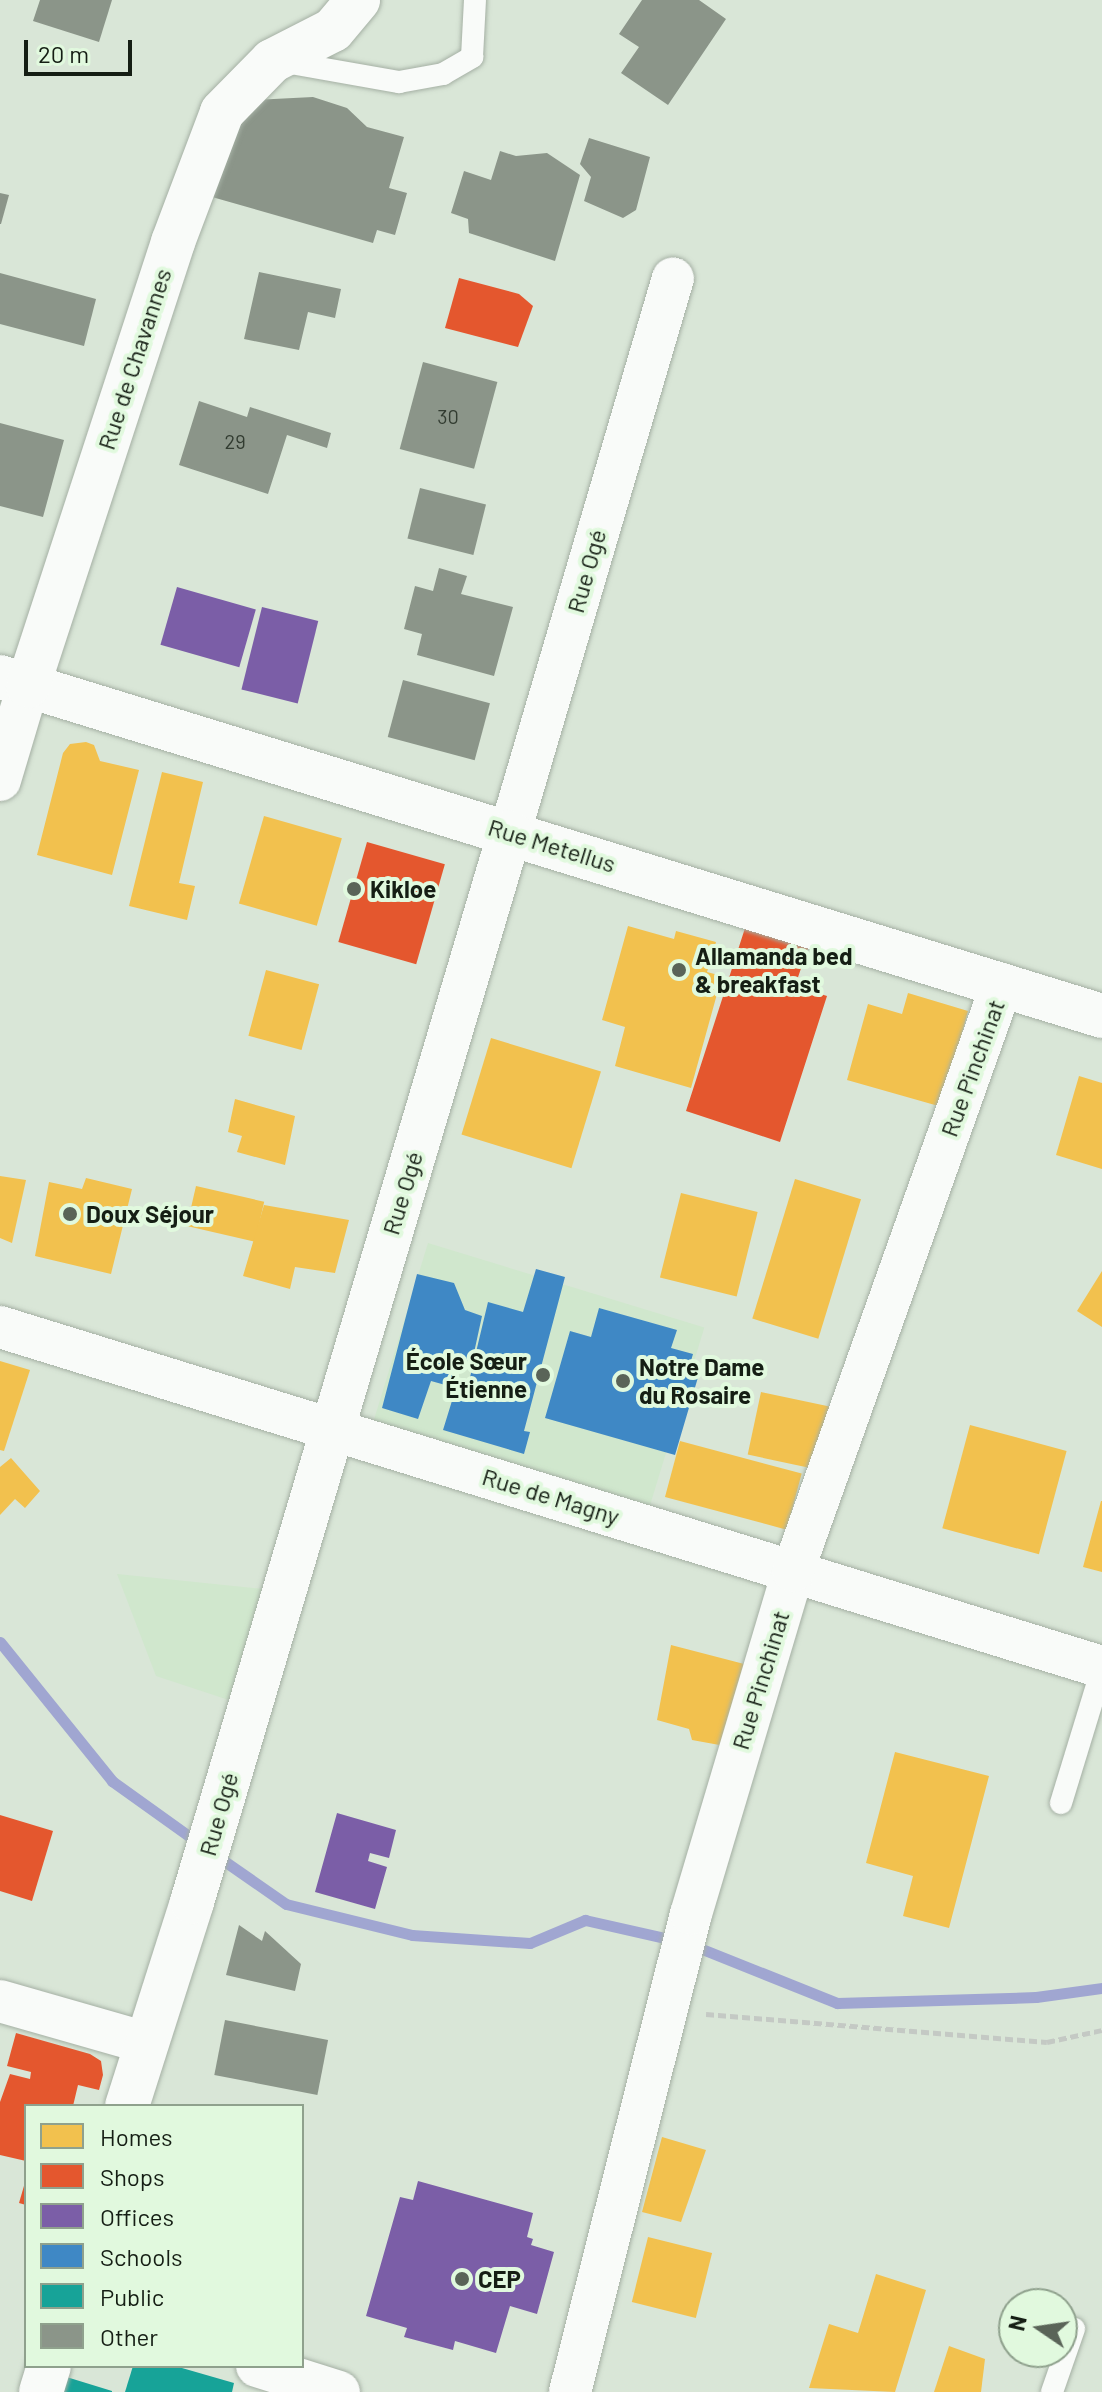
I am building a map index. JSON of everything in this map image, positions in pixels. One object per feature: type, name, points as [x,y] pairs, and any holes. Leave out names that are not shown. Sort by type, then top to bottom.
[{"type":"street","name":"Rue de Chavannes","points":[[0,780],[14,682],[222,112],[272,61],[333,30],[358,0]]},
{"type":"street","name":"Rue Ogé","points":[[128,2104],[221,1805],[673,278]]},
{"type":"street","name":"Rue Metellus","points":[[14,682],[1102,1016]]},
{"type":"street","name":"Rue Pinchinat","points":[[570,2392],[691,1914],[793,1571],[1002,984]]},
{"type":"street","name":"Rue de Magny","points":[[0,1327],[1102,1668]]},
{"type":"street","points":[[0,2001],[146,2043]]},
{"type":"street","points":[[41,2392],[48,2368]]},
{"type":"street","points":[[263,2368],[339,2392]]},
{"type":"lane","points":[[272,61],[329,66],[399,82],[443,74],[472,57],[475,0]]},
{"type":"lane","points":[[1061,1803],[1102,1668]]},
{"type":"lane","points":[[1052,2392],[1060,2368]]},
{"type":"path","points":[[670,1996],[1047,2042],[1102,2030]]},
{"type":"shaded area","name":"École Sœur Étienne","points":[[428,1243],[704,1327],[649,1507],[373,1423]]},
{"type":"shaded area","points":[[117,1574],[284,1591],[250,1707],[156,1676]]},
{"type":"building: Homes","points":[[86,742],[94,745],[100,761],[139,770],[112,875],[37,855],[63,753],[70,744]]},
{"type":"building: Homes","points":[[162,772],[203,782],[179,883],[195,886],[187,920],[129,906]]},
{"type":"building: Homes","points":[[264,816],[342,838],[317,926],[239,903]]},
{"type":"building: Homes","points":[[628,926],[674,939],[676,931],[716,942],[707,972],[722,976],[691,1088],[615,1066],[625,1027],[602,1020]]},
{"type":"building: Homes","points":[[266,970],[319,984],[302,1050],[248,1036]]},
{"type":"building: Homes","points":[[908,993],[968,1011],[942,1107],[847,1080],[868,1004],[902,1014]]},
{"type":"building: Homes","points":[[491,1038],[601,1072],[571,1168],[461,1135]]},
{"type":"building: Homes","points":[[1079,1076],[1102,1083],[1102,1169],[1056,1155]]},
{"type":"building: Homes","points":[[235,1099],[295,1116],[285,1165],[237,1152],[242,1136],[228,1132]]},
{"type":"building: Homes","points":[[0,1176],[26,1180],[12,1243],[0,1238]]},
{"type":"building: Homes","points":[[86,1178],[132,1189],[111,1274],[35,1256],[49,1182],[82,1189]]},
{"type":"building: Homes","points":[[795,1179],[861,1199],[818,1339],[752,1319]]},
{"type":"building: Homes","points":[[196,1186],[264,1202],[255,1242],[187,1226]]},
{"type":"building: Homes","points":[[681,1193],[758,1212],[737,1297],[660,1277]]},
{"type":"building: Homes","points":[[264,1205],[349,1220],[335,1273],[295,1267],[290,1289],[243,1276]]},
{"type":"building: Homes","points":[[1102,1271],[1102,1327],[1077,1311]]},
{"type":"building: Homes","points":[[0,1361],[30,1370],[4,1451],[0,1450]]},
{"type":"building: Homes","points":[[761,1392],[829,1407],[816,1469],[748,1455]]},
{"type":"building: Homes","points":[[970,1425],[1067,1451],[1039,1554],[942,1528]]},
{"type":"building: Homes","points":[[680,1441],[802,1474],[787,1530],[665,1497]]},
{"type":"building: Homes","points":[[11,1458],[40,1491],[25,1508],[15,1499],[0,1515],[0,1467]]},
{"type":"building: Homes","points":[[1102,1501],[1102,1572],[1083,1567]]},
{"type":"building: Homes","points":[[671,1645],[748,1665],[725,1746],[692,1740],[689,1729],[657,1720]]},
{"type":"building: Homes","points":[[895,1752],[989,1776],[949,1928],[903,1916],[913,1876],[866,1863]]},
{"type":"building: Homes","points":[[662,2137],[706,2150],[681,2222],[642,2212]]},
{"type":"building: Homes","points":[[648,2237],[712,2253],[696,2318],[632,2302]]},
{"type":"building: Homes","points":[[876,2274],[926,2290],[895,2392],[809,2388],[829,2324],[858,2333]]},
{"type":"building: Homes","points":[[949,2346],[985,2359],[981,2392],[934,2392]]},
{"type":"building: Shops","points":[[459,278],[519,294],[533,306],[518,347],[445,328]]},
{"type":"building: Shops","points":[[367,842],[445,864],[416,964],[338,942]]},
{"type":"building: Shops","points":[[746,925],[809,945],[795,986],[827,996],[780,1142],[686,1111]]},
{"type":"building: Shops","points":[[0,1815],[53,1831],[32,1901],[0,1891]]},
{"type":"building: Shops","points":[[16,2033],[90,2054],[101,2061],[103,2075],[99,2090],[78,2085],[73,2104],[24,2104],[24,2161],[0,2155],[0,2102],[10,2074],[30,2079],[31,2072],[7,2066]]},
{"type":"building: Shops","points":[[24,2186],[24,2204],[19,2203]]},
{"type":"building: Offices","points":[[177,587],[256,610],[239,667],[160,645]]},
{"type":"building: Offices","points":[[262,607],[318,621],[298,704],[241,689]]},
{"type":"building: Offices","points":[[337,1813],[396,1830],[389,1858],[370,1853],[368,1861],[387,1867],[375,1909],[315,1892]]},
{"type":"building: Offices","name":"CEP","points":[[418,2181],[533,2213],[527,2237],[533,2239],[531,2245],[554,2252],[537,2314],[510,2306],[496,2353],[455,2341],[453,2350],[404,2337],[407,2328],[366,2316],[400,2197],[413,2200]]},
{"type":"building: Schools","points":[[536,1269],[565,1277],[524,1431],[530,1432],[524,1454],[443,1430],[455,1391],[466,1394],[488,1302],[523,1312]]},
{"type":"building: Schools","points":[[417,1274],[454,1283],[465,1310],[482,1316],[472,1362],[467,1361],[464,1371],[454,1369],[449,1386],[431,1381],[418,1419],[382,1408]]},
{"type":"building: Schools","points":[[599,1308],[677,1330],[671,1348],[693,1354],[688,1371],[699,1374],[675,1455],[545,1418],[570,1331],[591,1337]]},
{"type":"building: Public","points":[[132,2368],[182,2368],[234,2383],[232,2392],[125,2392]]},
{"type":"building: Public","points":[[60,2375],[112,2391],[112,2392],[55,2392]]},
{"type":"building: Other","points":[[40,0],[112,0],[99,42],[33,21]]},
{"type":"building: Other","points":[[642,0],[699,0],[726,19],[668,105],[621,73],[639,47],[619,34]]},
{"type":"building: Other","points":[[313,97],[347,108],[367,127],[404,137],[389,188],[407,193],[395,235],[377,230],[373,243],[205,195],[224,128],[254,100]]},
{"type":"building: Other","points":[[589,138],[650,157],[636,210],[623,218],[584,201],[591,177],[580,164]]},
{"type":"building: Other","points":[[500,151],[516,156],[547,153],[580,175],[555,261],[469,233],[468,219],[451,213],[464,171],[491,180]]},
{"type":"building: Other","points":[[0,193],[9,195],[1,224],[0,224]]},
{"type":"building: Other","points":[[259,272],[341,289],[335,318],[308,312],[299,350],[244,339]]},
{"type":"building: Other","points":[[0,273],[96,299],[84,346],[0,324]]},
{"type":"building: Other","points":[[423,362],[497,382],[474,469],[400,449]]},
{"type":"building: Other","points":[[199,401],[247,417],[250,407],[331,433],[327,448],[287,435],[268,494],[179,465]]},
{"type":"building: Other","points":[[0,423],[64,440],[43,517],[0,506]]},
{"type":"building: Other","points":[[420,488],[486,504],[473,555],[407,538]]},
{"type":"building: Other","points":[[439,568],[467,576],[461,594],[513,607],[494,676],[417,655],[422,634],[404,629],[415,586],[433,591]]},
{"type":"building: Other","points":[[403,680],[490,703],[475,760],[388,737]]},
{"type":"building: Other","points":[[239,1925],[262,1941],[265,1931],[301,1964],[295,1991],[226,1975]]},
{"type":"building: Other","points":[[225,2020],[328,2040],[317,2095],[214,2075]]},
{"type":"waterway","points":[[0,1642],[112,1781],[200,1844]]},
{"type":"waterway","points":[[217,1856],[286,1904],[412,1935],[530,1943],[585,1920],[687,1943],[837,2003],[1036,1997],[1102,1988]]},
{"type":"place","name":"Kikloe","points":[[354,889]]},
{"type":"place","name":"Allamanda bed & breakfast","points":[[679,970]]},
{"type":"place","name":"Doux Séjour","points":[[70,1214]]},
{"type":"place","name":"École Sœur Étienne","points":[[543,1375]]},
{"type":"place","name":"Notre Dame du Rosaire","points":[[623,1381]]},
{"type":"place","name":"CEP","points":[[462,2279]]}]
